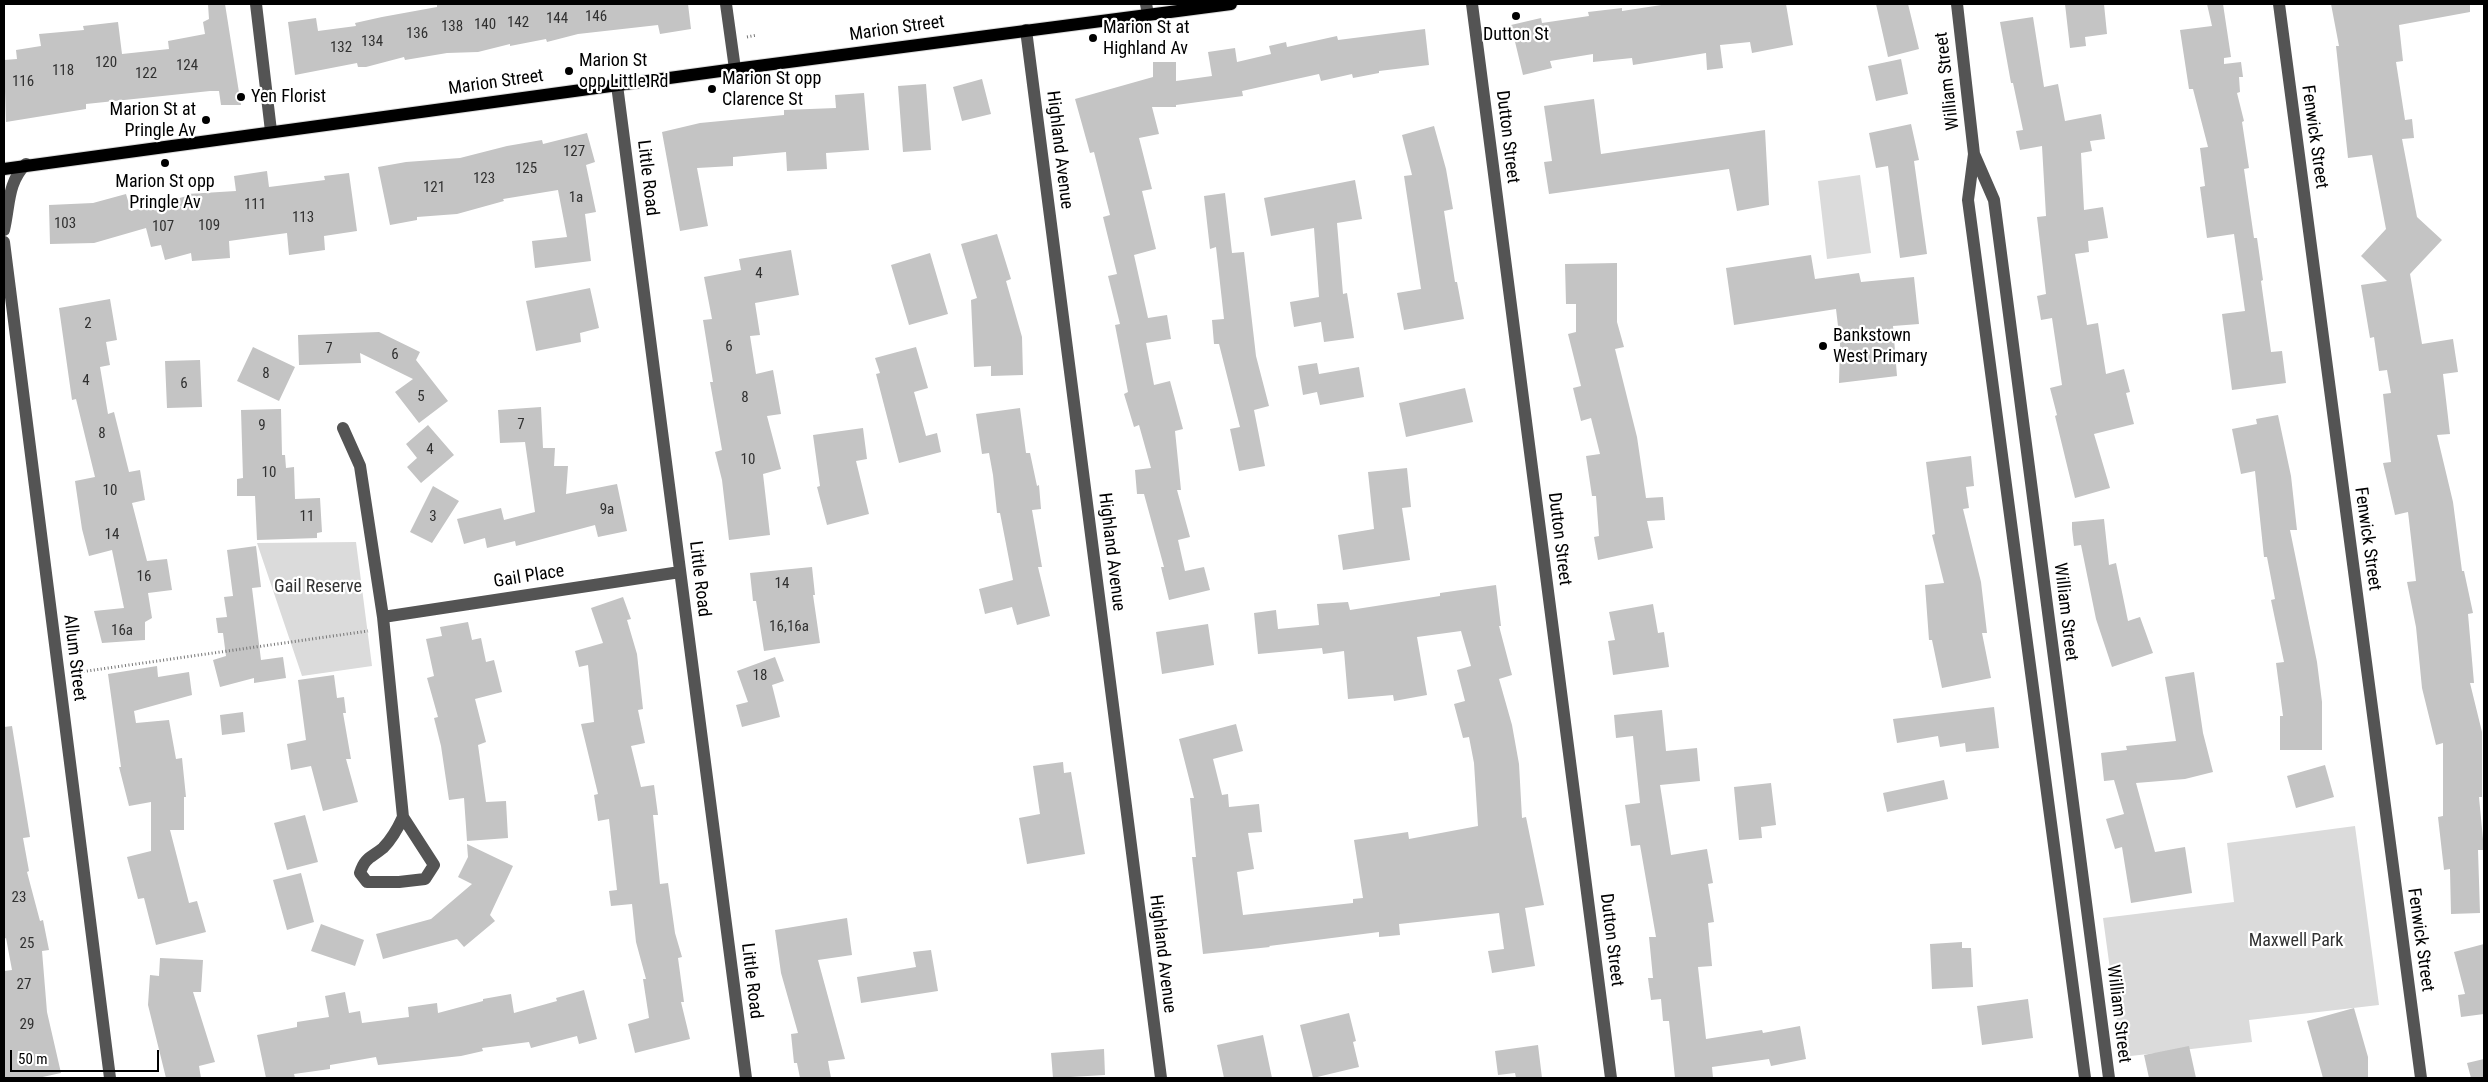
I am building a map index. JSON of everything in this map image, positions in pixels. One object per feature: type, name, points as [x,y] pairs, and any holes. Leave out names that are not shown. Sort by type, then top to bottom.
[{"type":"main road","name":"Marion Street","points":[[4,168],[1026,30],[1147,9],[1231,4]]},
{"type":"street","points":[[256,4],[271,131]]},
{"type":"street","points":[[726,4],[735,69]]},
{"type":"street","name":"Dutton Street","points":[[1472,4],[1611,1078]]},
{"type":"street","name":"William Street","points":[[1957,4],[1974,154],[1968,200],[2084,1078]]},
{"type":"street","name":"Fenwick Street","points":[[2279,4],[2421,1078]]},
{"type":"street","name":"Highland Avenue","points":[[1026,30],[1161,1078]]},
{"type":"street","name":"Little Road","points":[[617,84],[744,1078]]},
{"type":"street","name":"William Street","points":[[1974,154],[1994,200],[2109,1078]]},
{"type":"street","points":[[4,230],[11,186],[17,173],[26,164]]},
{"type":"street","name":"Allum Street","points":[[4,242],[110,1078]]},
{"type":"street","points":[[344,428],[360,466],[383,623],[403,817],[434,865],[425,878],[399,882],[367,882],[360,874],[363,862],[384,847],[395,834],[403,817]]},
{"type":"street","name":"Gail Place","points":[[383,623],[680,572]]},
{"type":"path","points":[[747,37],[757,35]]},
{"type":"path","points":[[59,675],[383,623]]},
{"type":"green space","points":[[1860,175],[1871,253],[1827,259],[1818,181]]},
{"type":"green space","name":"Gail Reserve","points":[[356,542],[372,666],[302,676],[257,543]]},
{"type":"green space","name":"Maxwell Park","points":[[2355,826],[2379,1005],[2249,1020],[2252,1042],[2122,1057],[2103,918],[2234,902],[2227,843]]},
{"type":"building","points":[[208,4],[225,4],[241,105],[221,105],[219,91],[210,91],[86,104],[86,109],[6,122],[4,60],[17,59],[16,50],[41,46],[39,34],[84,30],[83,26],[118,22],[122,54],[169,49],[168,41],[205,34],[203,22],[209,19]]},
{"type":"building","points":[[437,4],[688,4],[691,29],[660,34],[658,25],[578,34],[547,42],[546,39],[510,46],[510,44],[478,52],[447,53],[405,60],[404,57],[366,67],[358,67],[357,63],[295,75],[288,22],[316,18],[318,31],[356,26],[355,23],[437,7]]},
{"type":"building","points":[[1668,4],[1786,4],[1793,45],[1752,53],[1750,42],[1720,45],[1723,68],[1707,70],[1706,53],[1633,65],[1632,58],[1593,62],[1593,54],[1550,61],[1552,68],[1523,75],[1511,25],[1541,18],[1542,23],[1589,16],[1588,12],[1622,8],[1622,11]]},
{"type":"building","points":[[1876,4],[1908,4],[1919,49],[1888,57]]},
{"type":"building","points":[[2065,4],[2104,4],[2107,34],[2085,37],[2086,46],[2070,48]]},
{"type":"building","points":[[2207,4],[2223,4],[2231,57],[2224,58],[2224,64],[2241,62],[2243,77],[2239,77],[2240,92],[2237,93],[2244,121],[2242,122],[2249,168],[2244,169],[2254,238],[2257,238],[2271,352],[2282,351],[2286,383],[2232,390],[2222,314],[2245,311],[2234,234],[2207,238],[2200,187],[2205,186],[2200,148],[2208,147],[2193,89],[2189,89],[2180,30],[2212,26]]},
{"type":"building","points":[[2331,4],[2470,4],[2470,12],[2399,25],[2403,61],[2396,62],[2405,120],[2412,119],[2414,138],[2402,139],[2417,217],[2442,240],[2410,274],[2422,344],[2453,339],[2458,372],[2443,374],[2450,434],[2437,435],[2453,502],[2462,571],[2464,571],[2473,613],[2468,614],[2474,683],[2470,683],[2482,732],[2482,797],[2479,797],[2484,850],[2478,850],[2480,913],[2451,914],[2450,869],[2444,870],[2438,817],[2443,816],[2443,743],[2436,745],[2422,688],[2416,627],[2407,582],[2416,581],[2408,512],[2395,515],[2383,463],[2391,462],[2383,394],[2391,393],[2387,370],[2379,371],[2374,337],[2370,338],[2361,285],[2387,281],[2361,256],[2386,229],[2372,155],[2348,158],[2336,46],[2339,46]]},
{"type":"building","points":[[2033,17],[2044,87],[2058,84],[2065,121],[2101,114],[2105,139],[2090,141],[2092,151],[2081,153],[2084,210],[2103,207],[2108,238],[2088,241],[2089,252],[2075,254],[2087,325],[2098,323],[2106,374],[2124,369],[2130,392],[2126,393],[2134,424],[2094,434],[2110,488],[2075,498],[2050,388],[2062,385],[2052,318],[2041,320],[2037,296],[2046,294],[2037,217],[2046,216],[2042,146],[2020,150],[2016,131],[2023,130],[2013,83],[2011,83],[2000,22]]},
{"type":"building","points":[[1425,29],[1429,65],[1379,71],[1379,73],[1353,78],[1352,74],[1321,81],[1319,74],[1242,91],[1243,96],[1176,105],[1176,107],[1152,107],[1159,134],[1139,138],[1152,189],[1142,191],[1156,249],[1134,255],[1148,318],[1167,315],[1171,339],[1146,343],[1154,385],[1170,381],[1183,429],[1175,431],[1181,490],[1177,490],[1190,537],[1178,540],[1185,571],[1204,567],[1210,590],[1169,600],[1161,567],[1164,567],[1144,494],[1137,494],[1135,470],[1151,468],[1139,425],[1134,427],[1124,394],[1128,392],[1115,325],[1120,324],[1108,276],[1117,274],[1103,217],[1110,215],[1094,152],[1090,153],[1075,99],[1153,77],[1153,62],[1176,62],[1176,81],[1212,76],[1208,52],[1235,48],[1237,62],[1271,54],[1269,46],[1286,42],[1287,47],[1337,36],[1338,40]]},
{"type":"building","points":[[1901,59],[1908,94],[1876,101],[1868,66]]},
{"type":"building","points":[[982,79],[991,114],[962,121],[953,87]]},
{"type":"building","points":[[926,84],[931,150],[903,152],[898,86]]},
{"type":"building","points":[[864,93],[869,150],[826,153],[827,169],[787,171],[786,152],[733,157],[733,166],[697,168],[708,226],[680,231],[662,132],[700,123],[784,115],[784,110],[836,108],[835,95]]},
{"type":"building","points":[[1594,99],[1601,154],[1765,130],[1769,205],[1737,211],[1729,169],[1549,194],[1544,162],[1552,161],[1544,106]]},
{"type":"building","points":[[1911,124],[1919,160],[1914,161],[1927,254],[1900,258],[1888,166],[1876,168],[1869,133]]},
{"type":"building","points":[[1434,126],[1446,169],[1453,209],[1444,211],[1455,282],[1457,282],[1464,319],[1404,330],[1397,293],[1421,289],[1404,176],[1412,175],[1402,135]]},
{"type":"building","points":[[587,133],[595,162],[586,165],[596,212],[585,214],[591,261],[535,268],[532,241],[567,237],[558,190],[503,199],[504,201],[457,214],[417,217],[417,220],[390,225],[378,167],[406,162],[460,158],[507,146],[542,140],[543,144]]},
{"type":"building","points":[[267,171],[269,187],[325,180],[324,176],[349,173],[357,231],[324,236],[325,250],[289,255],[287,233],[229,241],[230,258],[192,261],[191,253],[165,260],[161,245],[151,247],[146,228],[94,243],[50,244],[49,205],[93,203],[126,194],[131,211],[187,196],[187,194],[236,191],[234,176]]},
{"type":"building","points":[[1355,180],[1362,219],[1337,223],[1343,294],[1347,293],[1354,338],[1324,342],[1321,322],[1294,327],[1290,302],[1319,297],[1314,228],[1271,236],[1264,198]]},
{"type":"building","points":[[1225,193],[1232,253],[1244,252],[1256,356],[1269,406],[1254,410],[1265,466],[1239,471],[1230,429],[1240,427],[1219,344],[1214,344],[1212,320],[1224,319],[1216,247],[1210,249],[1204,196]]},
{"type":"building","points":[[997,234],[1011,279],[1006,281],[1022,337],[1023,375],[991,376],[991,366],[974,367],[971,300],[977,298],[961,244]]},
{"type":"building","points":[[791,250],[799,295],[755,303],[760,335],[750,336],[756,374],[773,370],[781,414],[767,416],[781,469],[763,474],[770,535],[729,540],[722,480],[715,452],[722,450],[710,382],[713,382],[703,320],[712,319],[704,277],[741,270],[739,259]]},
{"type":"building","points":[[930,253],[948,314],[909,325],[891,265]]},
{"type":"building","points":[[1811,255],[1815,279],[1859,273],[1861,282],[1914,277],[1919,324],[1893,326],[1897,376],[1839,383],[1840,343],[1836,309],[1734,325],[1726,268]]},
{"type":"building","points":[[1617,263],[1617,322],[1624,347],[1615,349],[1637,437],[1646,498],[1663,497],[1665,520],[1647,521],[1653,548],[1598,560],[1594,537],[1599,536],[1596,496],[1592,496],[1586,456],[1600,454],[1591,418],[1581,421],[1573,388],[1581,386],[1568,334],[1576,332],[1576,304],[1566,304],[1565,264]]},
{"type":"building","points":[[590,288],[599,328],[580,333],[581,342],[536,351],[526,301]]},
{"type":"building","points":[[110,299],[117,340],[106,342],[110,365],[100,367],[108,414],[114,412],[129,472],[140,470],[145,500],[132,503],[147,561],[167,559],[172,590],[148,593],[152,618],[145,622],[145,640],[102,643],[94,611],[124,608],[112,550],[89,556],[82,529],[75,481],[95,477],[76,399],[72,400],[59,308]]},
{"type":"building","points":[[379,332],[420,352],[416,360],[448,401],[419,423],[395,392],[413,379],[360,353],[361,363],[299,365],[298,335]]},
{"type":"building","points":[[253,347],[295,367],[279,401],[237,381]]},
{"type":"building","points":[[916,347],[928,388],[914,392],[926,436],[937,433],[941,452],[899,463],[876,374],[880,373],[875,358]]},
{"type":"building","points":[[200,360],[202,407],[167,408],[165,361]]},
{"type":"building","points":[[1317,363],[1319,374],[1359,367],[1364,397],[1320,405],[1317,392],[1303,395],[1298,366]]},
{"type":"building","points":[[1465,388],[1473,422],[1406,437],[1399,403]]},
{"type":"building","points":[[541,407],[543,448],[555,448],[554,466],[568,466],[566,494],[617,484],[627,531],[598,537],[595,525],[516,546],[515,541],[487,548],[485,538],[464,544],[457,519],[501,508],[504,520],[535,512],[525,442],[500,443],[498,410]]},
{"type":"building","points":[[1020,408],[1026,453],[1030,453],[1037,486],[1039,485],[1041,509],[1032,510],[1042,567],[1038,567],[1050,616],[1017,625],[1012,607],[985,614],[979,589],[1013,580],[1000,513],[997,513],[989,453],[982,454],[976,414]]},
{"type":"building","points":[[281,409],[282,455],[285,455],[286,468],[294,467],[295,499],[320,498],[322,532],[317,533],[317,538],[257,540],[255,496],[237,496],[237,479],[243,478],[241,410]]},
{"type":"building","points":[[2278,415],[2291,476],[2297,530],[2290,530],[2317,662],[2322,702],[2322,750],[2280,750],[2280,716],[2283,716],[2276,663],[2284,662],[2271,600],[2275,599],[2267,557],[2264,557],[2255,471],[2241,474],[2232,429],[2257,424],[2256,419]]},
{"type":"building","points":[[428,425],[454,455],[421,483],[407,467],[417,458],[406,444]]},
{"type":"building","points":[[863,428],[867,459],[856,461],[869,514],[827,525],[817,487],[820,486],[813,435]]},
{"type":"building","points":[[1971,456],[1974,486],[1966,487],[1969,508],[1963,509],[1981,582],[1987,633],[1982,633],[1991,678],[1942,688],[1932,640],[1929,640],[1925,585],[1944,583],[1932,535],[1935,534],[1926,462]]},
{"type":"building","points":[[1407,468],[1411,507],[1402,508],[1410,560],[1343,570],[1338,535],[1374,529],[1368,472]]},
{"type":"building","points":[[433,486],[459,501],[432,543],[410,532]]},
{"type":"building","points":[[2104,519],[2109,565],[2116,563],[2128,621],[2140,617],[2153,653],[2112,667],[2096,619],[2081,545],[2074,546],[2072,529],[2072,522]]},
{"type":"building","points":[[256,546],[261,587],[252,588],[261,660],[283,657],[286,678],[254,683],[254,678],[220,687],[213,660],[226,656],[223,633],[218,633],[216,618],[227,617],[224,597],[233,596],[227,550]]},
{"type":"building","points":[[812,567],[815,595],[813,595],[820,643],[764,651],[756,601],[753,601],[750,573]]},
{"type":"building","points":[[1496,585],[1501,626],[1499,626],[1512,675],[1499,679],[1512,725],[1519,764],[1522,818],[1526,817],[1544,905],[1525,908],[1535,966],[1492,973],[1488,951],[1504,949],[1499,913],[1399,924],[1400,935],[1379,937],[1379,932],[1203,954],[1192,857],[1196,857],[1190,798],[1194,798],[1179,739],[1236,724],[1243,751],[1213,759],[1222,795],[1228,794],[1229,807],[1259,804],[1262,832],[1248,833],[1254,869],[1237,872],[1243,915],[1353,903],[1353,899],[1363,898],[1354,840],[1408,832],[1409,839],[1478,826],[1474,763],[1469,737],[1463,738],[1454,704],[1465,701],[1457,670],[1471,666],[1461,631],[1417,637],[1427,695],[1394,701],[1393,695],[1348,699],[1344,651],[1323,654],[1322,648],[1258,654],[1254,613],[1276,610],[1278,629],[1319,625],[1317,604],[1348,602],[1350,610],[1440,596],[1440,593]]},
{"type":"building","points":[[623,597],[631,619],[627,620],[637,654],[643,709],[638,710],[645,743],[631,746],[641,787],[654,785],[658,815],[653,815],[660,884],[668,883],[675,933],[682,957],[678,958],[684,1002],[681,1002],[690,1039],[635,1053],[628,1024],[649,1018],[643,979],[646,979],[636,942],[632,904],[611,906],[609,891],[617,890],[609,819],[598,821],[594,795],[598,794],[581,724],[594,722],[588,665],[579,667],[575,651],[603,643],[591,608]]},
{"type":"building","points":[[1653,604],[1658,633],[1664,632],[1669,667],[1613,675],[1608,641],[1615,640],[1609,612]]},
{"type":"building","points":[[468,622],[472,640],[481,638],[486,662],[494,660],[502,692],[475,699],[486,742],[478,745],[486,802],[506,801],[508,838],[467,841],[464,798],[449,800],[441,746],[434,718],[438,717],[427,678],[434,676],[426,639],[442,636],[440,627]]},
{"type":"building","points":[[1208,624],[1214,665],[1162,674],[1156,632]]},
{"type":"building","points":[[775,657],[784,681],[772,685],[780,717],[742,727],[736,705],[748,702],[737,671]]},
{"type":"building","points":[[157,666],[158,677],[189,672],[192,695],[134,711],[136,723],[169,720],[176,759],[182,758],[186,797],[184,797],[184,830],[170,830],[189,903],[197,901],[206,932],[156,945],[144,898],[138,899],[127,857],[151,851],[151,802],[129,806],[119,767],[121,767],[108,674]]},
{"type":"building","points":[[2194,672],[2203,733],[2213,772],[2185,779],[2136,783],[2155,852],[2185,847],[2192,893],[2131,903],[2122,847],[2115,849],[2106,819],[2124,814],[2114,780],[2104,781],[2101,753],[2127,750],[2126,746],[2176,741],[2165,677]]},
{"type":"building","points":[[334,675],[337,698],[344,697],[346,713],[343,713],[351,759],[346,759],[358,802],[323,811],[311,766],[291,770],[287,744],[306,740],[298,680]]},
{"type":"building","points":[[1994,707],[1999,748],[1966,752],[1965,743],[1940,747],[1938,736],[1897,743],[1893,719]]},
{"type":"building","points":[[1662,710],[1666,751],[1697,748],[1700,781],[1660,785],[1671,855],[1707,849],[1713,883],[1708,884],[1714,922],[1708,923],[1712,966],[1698,967],[1706,1039],[1762,1030],[1763,1033],[1800,1026],[1806,1059],[1771,1066],[1769,1059],[1712,1067],[1713,1078],[1675,1078],[1669,1021],[1663,1021],[1661,999],[1651,1000],[1648,978],[1653,978],[1649,937],[1656,937],[1640,845],[1631,846],[1625,805],[1640,803],[1633,736],[1616,738],[1614,715]]},
{"type":"building","points":[[243,712],[245,732],[222,735],[220,715]]},
{"type":"building","points":[[12,726],[30,837],[23,838],[29,871],[27,872],[40,921],[43,920],[49,950],[42,951],[47,1012],[61,1073],[38,1078],[4,1078],[4,971],[12,970],[6,938],[4,939],[4,727]]},
{"type":"building","points":[[1063,762],[1064,773],[1071,772],[1085,854],[1027,864],[1019,818],[1040,814],[1033,766]]},
{"type":"building","points":[[2325,765],[2334,797],[2296,808],[2287,776]]},
{"type":"building","points":[[1944,780],[1948,799],[1887,812],[1883,793]]},
{"type":"building","points":[[1771,783],[1776,825],[1761,827],[1762,838],[1739,840],[1734,787]]},
{"type":"building","points":[[305,815],[318,862],[287,870],[274,823]]},
{"type":"building","points":[[467,844],[513,866],[490,915],[495,921],[464,947],[457,939],[383,959],[376,934],[431,919],[472,884],[458,877],[468,857]]},
{"type":"building","points":[[301,873],[314,922],[287,930],[273,880]]},
{"type":"building","points":[[847,918],[852,955],[818,960],[845,1059],[828,1061],[831,1078],[800,1078],[797,1063],[794,1063],[791,1034],[798,1033],[781,973],[775,930]]},
{"type":"building","points":[[321,924],[364,940],[355,966],[311,951]]},
{"type":"building","points":[[1962,942],[1962,948],[1971,948],[1973,987],[1932,989],[1930,944]]},
{"type":"building","points":[[2484,944],[2484,1014],[2461,1017],[2458,995],[2465,994],[2454,952]]},
{"type":"building","points":[[931,950],[938,991],[861,1003],[857,977],[916,967],[913,952]]},
{"type":"building","points":[[160,958],[203,960],[201,992],[193,992],[215,1062],[199,1066],[201,1078],[166,1078],[148,1005],[150,975],[159,976]]},
{"type":"building","points":[[584,990],[597,1039],[579,1044],[577,1036],[531,1048],[529,1042],[482,1048],[483,1051],[461,1056],[378,1065],[376,1057],[330,1065],[330,1069],[294,1074],[295,1078],[266,1078],[257,1035],[297,1027],[297,1022],[329,1017],[325,996],[345,992],[349,1013],[360,1011],[362,1023],[409,1017],[408,1007],[437,1003],[438,1013],[483,1001],[483,999],[511,994],[514,1013],[557,1001],[556,998]]},
{"type":"building","points":[[2028,999],[2033,1038],[1982,1045],[1977,1006]]},
{"type":"building","points":[[2354,1008],[2368,1057],[2368,1078],[2323,1078],[2307,1021]]},
{"type":"building","points":[[1349,1013],[1356,1041],[1353,1042],[1359,1067],[1313,1078],[1300,1025]]},
{"type":"building","points":[[1263,1035],[1272,1078],[1224,1078],[1217,1045]]},
{"type":"building","points":[[1538,1045],[1542,1078],[1516,1078],[1515,1073],[1498,1075],[1495,1051]]},
{"type":"building","points":[[2189,1046],[2196,1078],[2149,1078],[2144,1055]]},
{"type":"building","points":[[1104,1049],[1105,1075],[1053,1078],[1051,1053]]},
{"type":"building","points":[[2484,1059],[2484,1078],[2471,1078],[2467,1063]]},
{"type":"place","name":"Dutton St","points":[[1516,16]]},
{"type":"place","name":"Marion St at Highland Av","points":[[1093,38]]},
{"type":"place","name":"Marion St opp Little Rd","points":[[569,71]]},
{"type":"place","name":"Marion St opp Clarence St","points":[[712,89]]},
{"type":"place","name":"Yen Florist","points":[[241,97]]},
{"type":"place","name":"Marion St at Pringle Av","points":[[206,120]]},
{"type":"place","name":"Marion St opp Pringle Av","points":[[165,163]]},
{"type":"place","name":"Bankstown West Primary","points":[[1823,346]]}]
